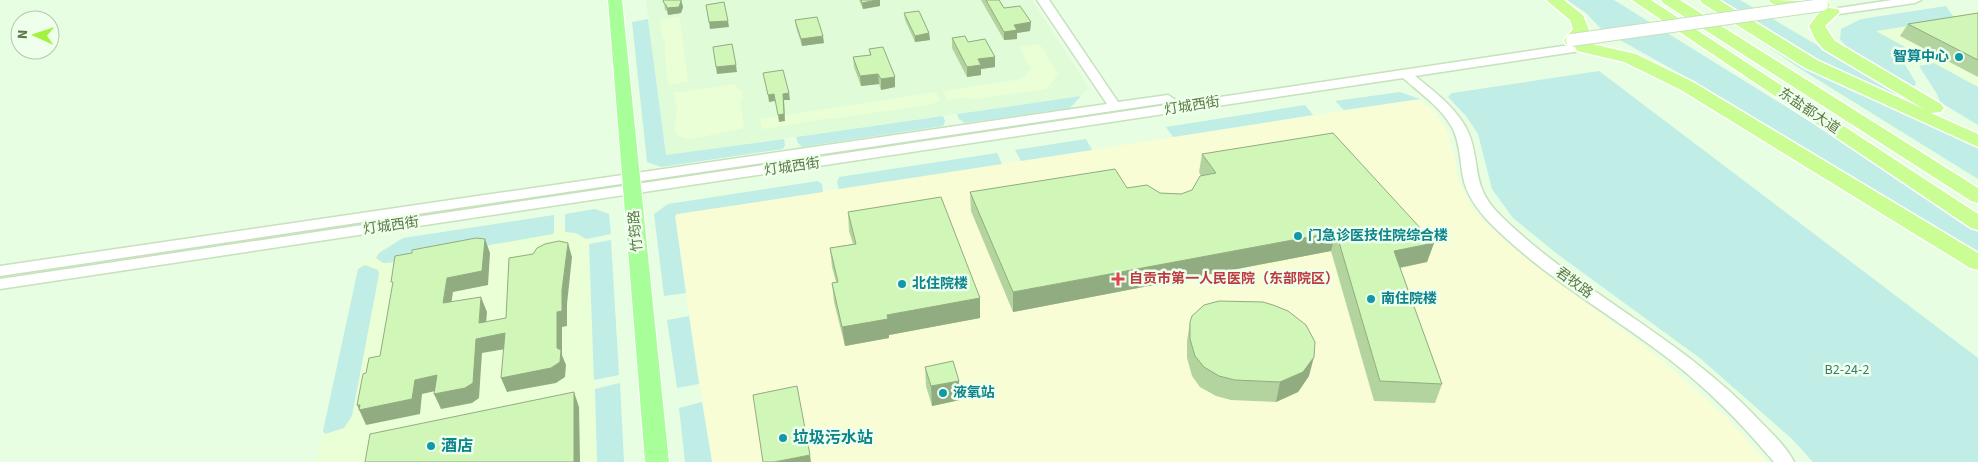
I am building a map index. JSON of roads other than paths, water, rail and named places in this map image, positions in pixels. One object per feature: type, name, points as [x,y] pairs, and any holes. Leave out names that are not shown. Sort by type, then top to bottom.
[{"type":"highway","points":[[1554,0],[1577,18],[1581,30],[1578,44],[1630,58],[1687,86],[1978,263]]},
{"type":"highway","points":[[1624,0],[1693,44],[1769,85]]},
{"type":"highway","name":"东盐都大道","points":[[1640,0],[1978,223]]},
{"type":"highway","name":"东盐都大道","points":[[1669,0],[1978,197]]},
{"type":"highway","points":[[1688,0],[1756,56]]},
{"type":"highway","points":[[1708,0],[1811,64],[1978,141]]},
{"type":"highway","points":[[1777,0],[1827,8],[1824,17],[1817,26],[1823,39],[1830,45],[1978,134]]},
{"type":"main road","name":"竹筠路","points":[[615,0],[657,462]]},
{"type":"street","points":[[1044,0],[1115,107]]},
{"type":"street","points":[[1827,8],[1854,0]]},
{"type":"street","points":[[1578,44],[1827,8],[1915,0]]},
{"type":"street","name":"灯城西街","points":[[0,271],[1406,74],[1578,44]]},
{"type":"street","name":"灯城西街","points":[[0,284],[1115,107],[1578,44]]},
{"type":"street","name":"君牧路","points":[[1406,74],[1442,108],[1458,128],[1468,150],[1471,184],[1482,204],[1492,216],[1536,255],[1674,354],[1706,380],[1745,416],[1785,462]]},
{"type":"place","name":"智算中心","points":[[1959,57]]},
{"type":"place","name":"门急诊医技住院综合楼","points":[[1298,236]]},
{"type":"place","name":"自贡市第一人民医院（东部院区）","points":[[1118,279]]},
{"type":"place","name":"北住院楼","points":[[902,284]]},
{"type":"place","name":"南住院楼","points":[[1371,299]]},
{"type":"place","name":"液氧站","points":[[943,393]]},
{"type":"place","name":"垃圾污水站","points":[[783,438]]},
{"type":"place","name":"酒店","points":[[431,446]]},
{"type":"park label","name":"B2-24-2","points":[[1847,370]]}]
